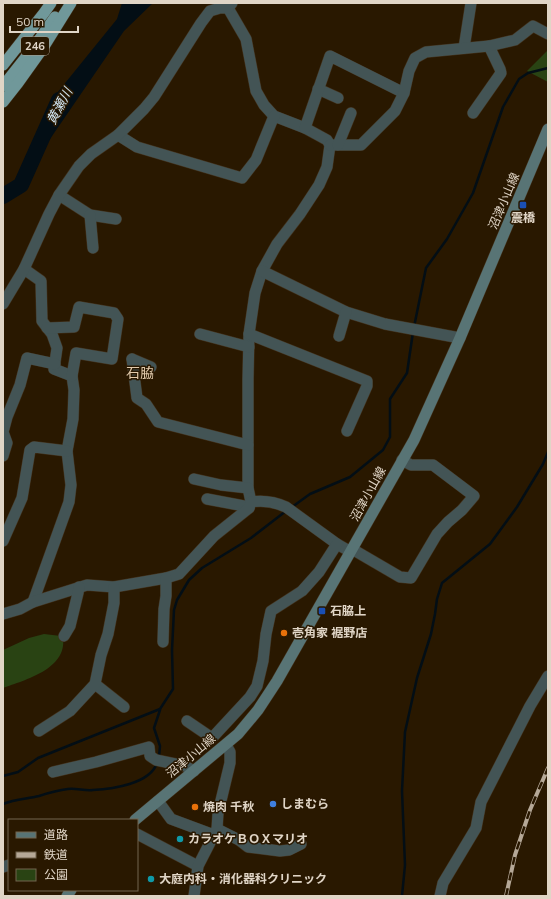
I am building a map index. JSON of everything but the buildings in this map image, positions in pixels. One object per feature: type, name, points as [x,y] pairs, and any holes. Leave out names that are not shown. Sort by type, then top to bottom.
[{"type":"highway","name":"246","points":[[3,65],[51,3]]},
{"type":"highway","name":"246","points":[[3,86],[34,47],[64,3]]},
{"type":"highway","points":[[3,102],[44,48],[70,3]]},
{"type":"highway","points":[[3,54],[27,35]]},
{"type":"main road","name":"沼津小山線","points":[[136,819],[226,745],[247,723],[268,695],[352,551],[414,440],[460,338],[548,129]]},
{"type":"street","points":[[464,48],[471,3]]},
{"type":"street","points":[[3,304],[24,269],[49,214],[68,180],[90,154],[118,134],[144,109],[154,97],[210,11],[230,5],[246,39],[256,90],[264,105],[274,116],[305,128],[334,145],[361,144],[395,111],[404,93],[409,71],[415,58],[426,52],[489,46],[515,40],[532,26],[548,34]]},
{"type":"street","points":[[473,113],[501,73],[489,46]]},
{"type":"street","points":[[305,128],[330,56],[404,93]]},
{"type":"street","points":[[318,89],[338,98]]},
{"type":"street","points":[[250,505],[248,488],[249,334],[255,293],[262,271],[276,244],[300,214],[318,185],[327,167],[334,145],[351,114]]},
{"type":"street","points":[[118,134],[137,147],[242,178],[256,160],[274,116]]},
{"type":"street","points":[[59,195],[90,214],[116,219]]},
{"type":"street","points":[[90,214],[93,248]]},
{"type":"street","points":[[24,269],[41,281],[42,321],[52,334],[57,348],[54,369],[72,376]]},
{"type":"street","points":[[262,271],[346,312],[385,324],[460,338]]},
{"type":"street","points":[[33,602],[69,502],[70,485],[67,451],[73,420],[74,390],[72,376],[76,353],[112,359],[118,319],[114,313],[79,308],[74,327],[48,328]]},
{"type":"street","points":[[339,336],[346,312]]},
{"type":"street","points":[[200,334],[249,347]]},
{"type":"street","points":[[249,334],[367,381],[367,386],[347,431]]},
{"type":"street","points":[[3,456],[7,443],[3,432],[7,417],[20,385],[27,358],[54,364]]},
{"type":"street","points":[[151,367],[132,359],[137,398],[146,404],[158,422],[248,445]]},
{"type":"street","points":[[3,541],[22,498],[30,450],[34,447],[67,451]]},
{"type":"street","points":[[3,614],[20,609],[33,602],[87,585],[114,587],[166,578],[179,574],[214,536],[250,505],[258,501],[279,504],[286,507],[337,544],[400,577],[411,578],[437,534],[474,496],[434,465],[411,465],[402,460]]},
{"type":"street","points":[[194,479],[221,485],[248,488]]},
{"type":"street","points":[[208,500],[244,506],[250,505]]},
{"type":"street","points":[[187,721],[212,738],[250,697],[257,686],[263,661],[266,634],[271,611],[302,591],[319,572],[337,544]]},
{"type":"street","points":[[163,642],[166,578]]},
{"type":"street","points":[[64,636],[70,626],[79,587]]},
{"type":"street","points":[[39,731],[70,711],[95,684],[101,655],[108,634],[114,603],[114,587]]},
{"type":"street","points":[[440,896],[443,883],[476,828],[481,802],[530,706],[548,676]]},
{"type":"street","points":[[95,684],[124,707]]},
{"type":"street","points":[[194,896],[198,866],[215,832],[230,763],[230,752],[226,745]]},
{"type":"street","points":[[53,772],[149,747],[150,756],[159,761],[185,766],[194,771]]},
{"type":"street","points":[[158,801],[171,819],[238,840],[248,847],[280,851],[289,850],[301,844]]},
{"type":"street","points":[[138,835],[198,866]]},
{"type":"green space","points":[[548,50],[548,82],[527,71]]},
{"type":"green space","points":[[44,634],[61,636],[63,638],[62,649],[58,658],[43,672],[3,688],[3,650],[29,638]]},
{"type":"water","points":[[122,3],[153,3],[124,31],[48,142],[53,98],[117,19]]},
{"type":"waterway","points":[[414,327],[426,268],[447,239],[473,193],[503,107],[519,79],[528,73],[548,68]]},
{"type":"waterway","name":"黄瀬川","points":[[3,196],[21,185],[59,100]]},
{"type":"waterway","points":[[292,507],[310,494],[350,477],[383,450],[390,437],[390,399],[407,373],[413,332]]},
{"type":"waterway","points":[[402,896],[405,865],[402,791],[405,732],[417,678],[431,634],[437,599],[442,583],[490,544],[517,507],[543,464],[548,452]]},
{"type":"waterway","points":[[3,776],[18,772],[38,758],[160,709],[173,689],[172,650],[174,610],[177,600],[189,580],[202,568],[251,538],[286,511]]},
{"type":"waterway","points":[[159,757],[160,746],[154,728],[160,710]]},
{"type":"waterway","points":[[3,804],[65,789],[90,790],[120,787],[139,781],[147,776],[157,763]]},
{"type":"railway","points":[[506,896],[515,855],[530,810],[548,768]]},
{"type":"place","name":"震橋","points":[[523,205]]},
{"type":"place","name":"石脇上","points":[[322,611]]},
{"type":"place","name":"壱角家 裾野店","points":[[284,633]]},
{"type":"place","name":"しまむら","points":[[273,804]]},
{"type":"place","name":"焼肉 千秋","points":[[195,807]]},
{"type":"place","name":"カラオケＢＯＸマリオ","points":[[180,839]]},
{"type":"place","name":"大庭内科・消化器科クリニック","points":[[151,879]]},
{"type":"district","name":"石脇","points":[[140,373]]}]
